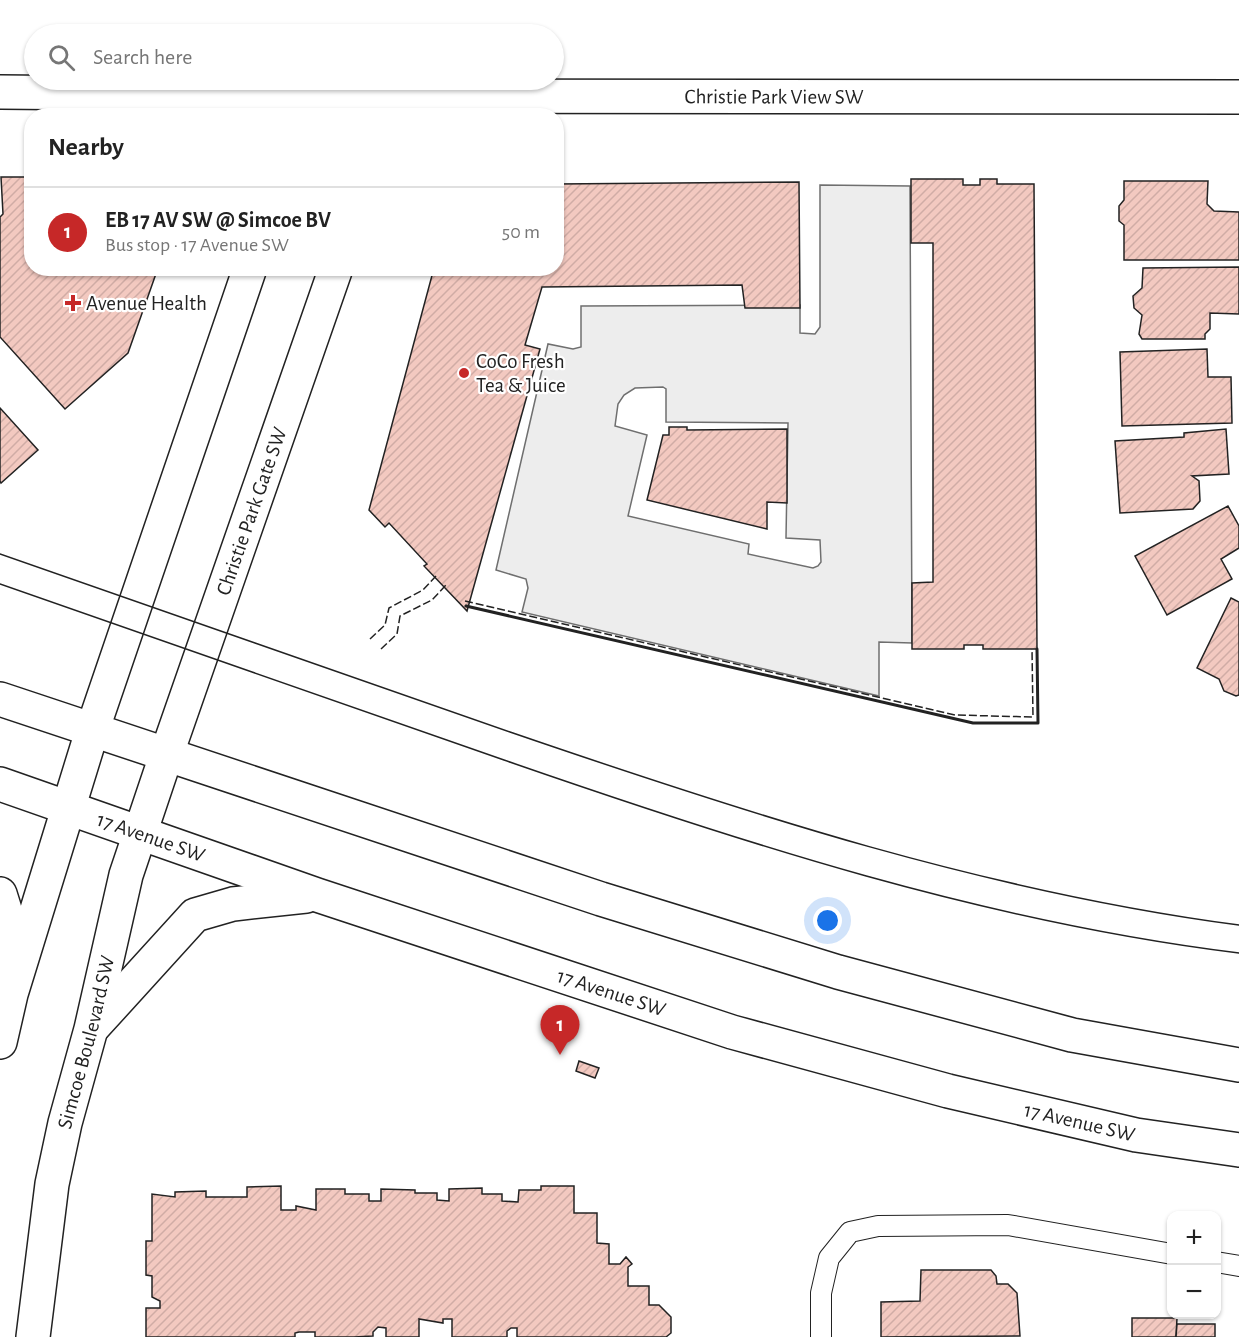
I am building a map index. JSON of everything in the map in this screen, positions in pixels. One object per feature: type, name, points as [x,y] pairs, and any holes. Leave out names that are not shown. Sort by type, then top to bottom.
[{"type":"street","name":"Christie Park View SW","points":[[0,92],[305,106],[1239,97]]},
{"type":"street","points":[[0,1042],[10,994],[70,808],[93,728],[247,276]]},
{"type":"street","name":"Christie Park Gate SW","points":[[167,753],[333,276]]},
{"type":"street","points":[[0,699],[93,728],[601,899],[838,972],[1072,1035],[1239,1065]]},
{"type":"street","name":"Simcoe Boulevard SW","points":[[33,1337],[52,1184],[65,1123],[91,1029],[126,875],[167,753]]},
{"type":"street","name":"17 Avenue SW","points":[[0,784],[317,895],[732,1032],[948,1091],[1136,1136],[1239,1150]]},
{"type":"street","points":[[0,894],[10,952],[10,994]]},
{"type":"street","points":[[91,1029],[195,915],[233,904],[317,895]]},
{"type":"lane","points":[[821,1337],[821,1293],[829,1258],[850,1232],[878,1226],[1008,1225],[1167,1253]]},
{"type":"lane","points":[[1221,1263],[1239,1266]]},
{"type":"shaded area","points":[[820,185],[910,186],[912,643],[879,642],[879,696],[522,612],[528,588],[526,579],[496,570],[548,344],[573,349],[581,347],[581,306],[800,305],[800,333],[815,334],[820,327]],"holes":[[[663,387],[666,389],[666,422],[788,423],[786,538],[820,540],[821,562],[818,566],[813,568],[748,554],[749,544],[628,516],[647,435],[615,426],[618,404],[624,395],[635,388]]]},
{"type":"building","name":"Avenue Health","points":[[1,177],[24,177],[24,276],[155,276],[128,353],[65,409],[0,337],[0,217],[3,214]]},
{"type":"building","points":[[911,179],[963,179],[963,185],[980,185],[980,179],[997,179],[997,184],[1034,184],[1037,649],[983,649],[983,645],[964,645],[964,649],[912,649],[912,583],[933,582],[933,243],[911,243]]},
{"type":"building","points":[[1124,181],[1208,181],[1207,204],[1214,211],[1239,212],[1239,260],[1124,260],[1124,225],[1119,221],[1119,206],[1124,200]]},
{"type":"building","points":[[799,182],[800,308],[745,308],[742,285],[542,287],[525,345],[540,349],[467,611],[424,566],[427,564],[389,523],[385,527],[369,510],[432,276],[564,276],[564,184]]},
{"type":"building","points":[[1239,267],[1239,314],[1210,313],[1210,329],[1205,334],[1205,339],[1142,339],[1139,334],[1142,315],[1134,308],[1133,296],[1142,288],[1143,268]]},
{"type":"building","points":[[1207,349],[1208,377],[1231,377],[1232,423],[1122,426],[1120,352]]},
{"type":"building","points":[[0,408],[38,450],[1,483],[0,481]]},
{"type":"building","points":[[669,427],[687,427],[687,430],[787,429],[787,503],[767,502],[767,529],[647,500],[663,435],[669,435]]},
{"type":"building","points":[[1226,429],[1229,474],[1192,476],[1199,481],[1200,501],[1193,509],[1120,513],[1115,441],[1184,437],[1184,433]]},
{"type":"building","points":[[1228,506],[1239,526],[1239,548],[1221,559],[1232,579],[1167,615],[1135,556]]},
{"type":"building","points":[[1231,598],[1239,602],[1239,695],[1236,696],[1224,691],[1219,679],[1197,668]]},
{"type":"building","points":[[579,1061],[599,1068],[595,1078],[576,1071]]},
{"type":"building","points":[[281,1186],[281,1210],[296,1210],[296,1206],[316,1210],[316,1189],[345,1189],[345,1194],[369,1194],[369,1201],[381,1201],[381,1189],[415,1190],[415,1193],[437,1193],[437,1200],[449,1201],[449,1189],[482,1188],[482,1194],[502,1194],[502,1201],[518,1202],[519,1190],[541,1190],[541,1186],[574,1186],[574,1213],[597,1213],[597,1243],[609,1244],[609,1264],[620,1264],[626,1257],[632,1264],[628,1267],[628,1286],[649,1286],[649,1305],[659,1305],[671,1317],[671,1333],[666,1337],[517,1337],[517,1328],[511,1328],[507,1331],[507,1337],[452,1337],[452,1319],[443,1319],[443,1323],[419,1319],[419,1337],[386,1337],[386,1328],[378,1327],[373,1332],[373,1336],[354,1337],[315,1337],[315,1332],[299,1332],[295,1333],[295,1337],[146,1337],[146,1308],[160,1308],[160,1301],[152,1297],[152,1276],[146,1275],[146,1241],[152,1241],[152,1194],[175,1197],[175,1192],[206,1191],[206,1197],[247,1197],[247,1187]]},
{"type":"building","points":[[921,1270],[991,1270],[996,1276],[997,1284],[1008,1284],[1017,1293],[1020,1336],[881,1337],[881,1302],[920,1301]]},
{"type":"building","points":[[1132,1318],[1177,1319],[1176,1337],[1132,1337]]},
{"type":"building","points":[[1177,1324],[1215,1324],[1215,1337],[1176,1337]]},
{"type":"tram line","points":[[0,554],[510,732],[689,792],[870,847],[1053,892],[1145,911],[1239,925]]},
{"type":"tram line","points":[[0,584],[594,791],[775,849],[866,876],[1051,921],[1145,939],[1239,953]]},
{"type":"fence","points":[[370,639],[385,625],[389,608],[423,590],[436,576]]},
{"type":"fence","points":[[381,649],[397,634],[400,616],[432,600],[446,585]]},
{"type":"fence","points":[[465,601],[955,715],[1033,717],[1032,649]]},
{"type":"wall","points":[[466,606],[973,723],[1038,723],[1037,649]]},
{"type":"place","name":"Avenue Health","points":[[73,303]]},
{"type":"place","name":"CoCo Fresh Tea & Juice","points":[[464,373]]},
{"type":"place","name":"EB 17 AV SW @ Simcoe BV","points":[[560,1055]]}]
